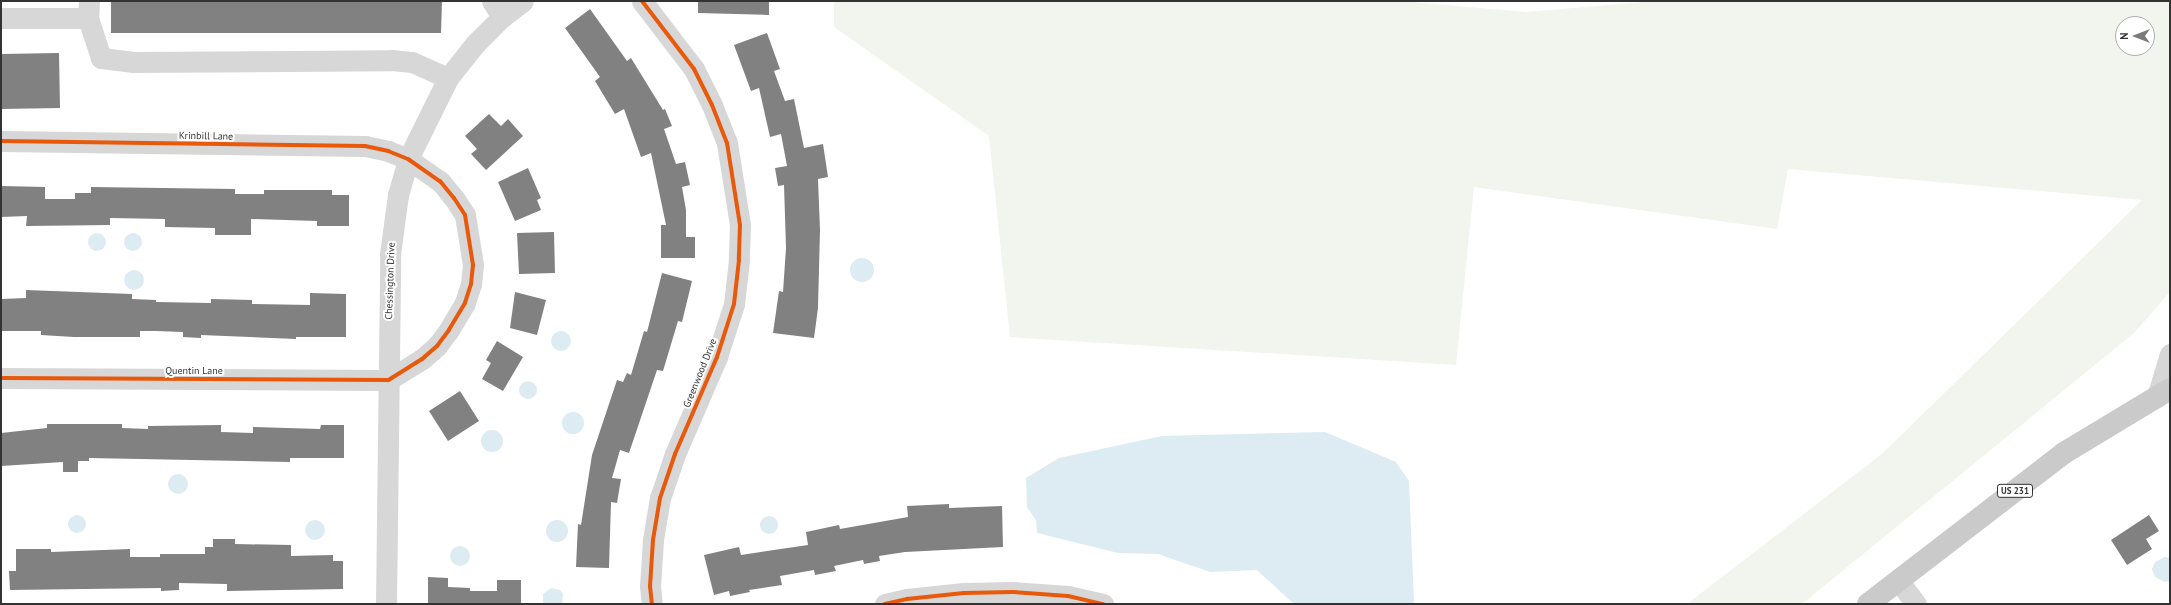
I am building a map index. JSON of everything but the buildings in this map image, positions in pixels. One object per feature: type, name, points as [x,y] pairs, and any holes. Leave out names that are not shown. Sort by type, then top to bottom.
[{"type":"main road","name":"US 231","points":[[1868,604],[2064,453],[2163,393]]},
{"type":"street","name":"Chessington Drive","points":[[386,604],[388,380],[393,224],[408,159],[448,78],[475,44],[497,9],[523,1]]},
{"type":"street","name":"Greenwood Drive","points":[[642,1],[694,69],[712,105],[727,144],[740,226],[739,260],[734,304],[717,357],[675,454],[660,498],[654,540],[650,586],[652,604]]},
{"type":"street","points":[[1,18],[88,9],[101,58],[132,62],[392,60],[412,62],[448,78]]},
{"type":"street","name":"Krinbill Lane","points":[[1,141],[365,146],[408,159],[440,181],[465,215],[473,265],[471,284],[465,303],[437,346],[422,359],[388,380]]},
{"type":"street","points":[[2163,393],[2170,354]]},
{"type":"street","name":"Quentin Lane","points":[[1,378],[388,380]]},
{"type":"street","points":[[1898,580],[1916,604]]},
{"type":"street","points":[[885,604],[907,599],[957,594],[1013,592],[1068,596],[1103,604]]},
{"type":"shaded area","points":[[834,1],[1399,1],[1526,12],[1655,1],[2170,1],[2170,292],[2134,333],[1802,604],[1687,604],[1883,453],[2142,200],[1788,169],[1777,229],[1474,187],[1456,365],[1010,337],[989,136],[834,27]]},
{"type":"shaded area","points":[[93,233],[101,233],[106,238],[104,249],[101,251],[93,251],[88,246],[88,238]]},
{"type":"shaded area","points":[[133,233],[139,236],[142,242],[139,248],[133,251],[127,248],[124,242],[127,236]]},
{"type":"shaded area","points":[[862,258],[871,261],[874,270],[871,279],[862,282],[853,279],[850,270],[853,261]]},
{"type":"shaded area","points":[[134,270],[141,273],[144,280],[141,287],[134,290],[127,287],[124,280],[127,273]]},
{"type":"shaded area","points":[[561,331],[568,334],[571,341],[568,348],[561,351],[554,348],[551,341],[554,334]]},
{"type":"shaded area","points":[[524,381],[532,381],[537,386],[535,397],[532,399],[524,399],[519,394],[519,386]]},
{"type":"shaded area","points":[[573,412],[577,413],[583,419],[583,427],[577,433],[573,434],[569,433],[563,427],[562,423],[563,419],[569,413]]},
{"type":"shaded area","points":[[492,430],[500,433],[503,441],[500,449],[492,452],[484,449],[481,441],[484,433]]},
{"type":"shaded area","points":[[1325,432],[1396,462],[1409,481],[1414,604],[1294,604],[1257,570],[1210,572],[1158,554],[1118,553],[1037,533],[1036,520],[1027,507],[1026,478],[1059,458],[1162,436]]},
{"type":"shaded area","points":[[178,474],[185,477],[188,484],[185,491],[178,494],[171,491],[168,484],[171,477]]},
{"type":"shaded area","points":[[73,515],[81,515],[86,520],[84,531],[81,533],[73,533],[68,528],[68,520]]},
{"type":"shaded area","points":[[769,516],[775,519],[778,525],[775,531],[769,534],[763,531],[760,525],[763,519]]},
{"type":"shaded area","points":[[315,520],[322,523],[325,530],[322,537],[315,540],[308,537],[305,530],[308,523]]},
{"type":"shaded area","points":[[557,520],[565,523],[568,531],[565,539],[557,542],[549,539],[546,531],[549,523]]},
{"type":"shaded area","points":[[460,546],[467,549],[470,556],[467,563],[460,566],[453,563],[450,556],[453,549]]},
{"type":"shaded area","points":[[2165,557],[2170,558],[2170,581],[2165,582],[2155,577],[2152,569],[2155,562]]},
{"type":"shaded area","points":[[551,588],[560,590],[563,594],[562,604],[543,603],[543,594]]},
{"type":"cycle path","points":[[642,1],[694,69],[712,105],[727,143],[740,225],[739,260],[734,304],[717,357],[675,454],[660,498],[653,540],[650,586],[652,604]]},
{"type":"cycle path","points":[[1,141],[365,146],[388,151],[408,159],[440,181],[454,198],[465,215],[473,265],[471,284],[465,303],[449,330],[437,346],[422,359],[388,380],[1,378]]},
{"type":"cycle path","points":[[885,604],[907,599],[964,593],[1013,592],[1068,596],[1103,604]]}]
